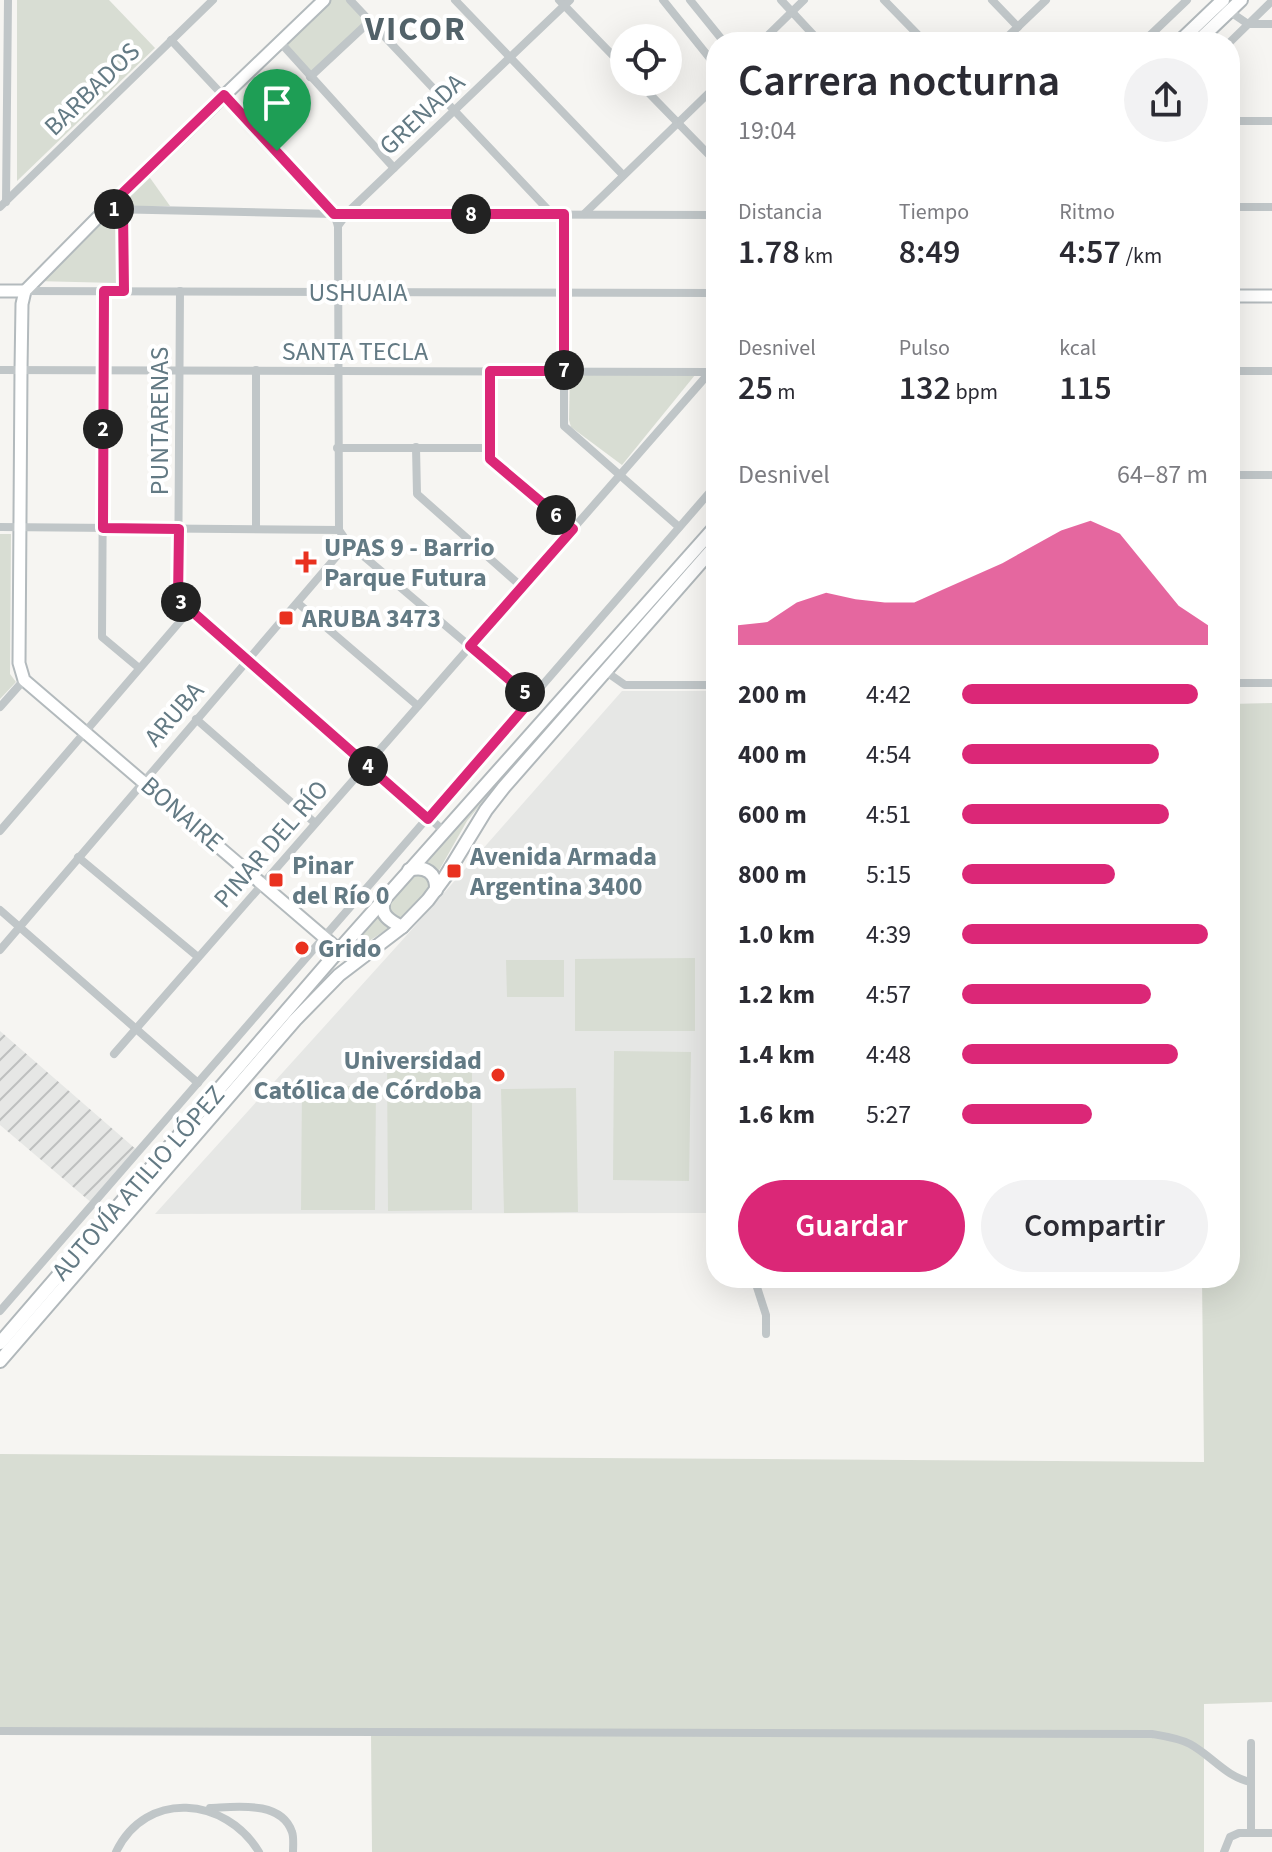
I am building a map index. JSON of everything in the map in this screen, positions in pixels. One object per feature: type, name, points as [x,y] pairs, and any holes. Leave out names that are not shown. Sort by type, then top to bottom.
[{"type":"main road","points":[[1190,32],[1222,4],[1241,0]]},
{"type":"main road","points":[[1204,32],[1222,4]]},
{"type":"main road","name":"AUTOVÍA ATILIO LÓPEZ","points":[[0,1343],[409,870],[706,537]]},
{"type":"main road","name":"AUTOVÍA ATILIO LÓPEZ","points":[[0,1361],[295,1020],[339,975],[402,927],[436,890],[486,810],[706,556]]},
{"type":"main road","points":[[409,870],[427,870],[436,881],[436,890]]},
{"type":"main road","points":[[386,897],[382,908],[385,916],[402,927]]},
{"type":"street","points":[[3,204],[4,25],[8,0]]},
{"type":"street","name":"BARBADOS","points":[[3,204],[213,0]]},
{"type":"street","points":[[0,707],[24,680],[19,663],[22,304],[25,291],[324,0]]},
{"type":"street","points":[[350,0],[552,214]]},
{"type":"street","points":[[455,0],[509,60],[623,175]]},
{"type":"street","points":[[663,0],[706,54]]},
{"type":"street","points":[[690,0],[716,32]]},
{"type":"street","points":[[781,0],[811,32]]},
{"type":"street","points":[[771,32],[804,0]]},
{"type":"street","points":[[884,0],[915,32]]},
{"type":"street","points":[[992,0],[1018,27]]},
{"type":"street","points":[[1013,32],[1046,0]]},
{"type":"street","points":[[1153,32],[1187,0]]},
{"type":"street","points":[[1240,32],[1272,1]]},
{"type":"street","points":[[564,2],[610,52]]},
{"type":"street","name":"GRENADA","points":[[338,226],[394,168],[509,60],[564,2]]},
{"type":"street","points":[[1222,4],[1248,24],[1272,24]]},
{"type":"street","points":[[310,77],[369,22]]},
{"type":"street","points":[[171,40],[334,214],[338,226],[339,530],[348,543],[532,699]]},
{"type":"street","points":[[280,42],[394,168]]},
{"type":"street","points":[[652,96],[706,152]]},
{"type":"street","points":[[584,214],[706,96]]},
{"type":"street","points":[[1240,121],[1272,121]]},
{"type":"street","points":[[1240,207],[1272,207]]},
{"type":"street","points":[[106,209],[334,214],[706,215]]},
{"type":"street","points":[[123,209],[124,291]]},
{"type":"street","points":[[564,214],[563,422],[566,430],[679,527]]},
{"type":"street","name":"USHUAIA","points":[[0,291],[706,293]]},
{"type":"street","points":[[104,291],[102,637],[139,668]]},
{"type":"street","name":"PUNTARENAS","points":[[180,291],[178,599],[189,611]]},
{"type":"street","points":[[1240,296],[1272,296]]},
{"type":"street","name":"SANTA TECLA","points":[[0,370],[706,374]]},
{"type":"street","points":[[256,370],[256,529]]},
{"type":"street","points":[[490,371],[490,459],[573,529]]},
{"type":"street","points":[[1240,371],[1272,371]]},
{"type":"street","name":"PINAR DEL RÍO","points":[[114,1054],[620,475],[706,382]]},
{"type":"street","points":[[416,447],[417,494],[522,587]]},
{"type":"street","points":[[337,448],[490,448]]},
{"type":"street","points":[[1240,475],[1272,475]]},
{"type":"street","points":[[0,1311],[706,496]]},
{"type":"street","points":[[0,527],[339,530]]},
{"type":"street","name":"ARUBA","points":[[0,950],[348,543]]},
{"type":"street","points":[[299,604],[418,706]]},
{"type":"street","points":[[0,831],[189,611],[444,831]]},
{"type":"street","points":[[605,671],[625,685],[706,685]]},
{"type":"street","name":"BONAIRE","points":[[24,680],[339,950]]},
{"type":"street","points":[[1240,683],[1272,683]]},
{"type":"street","points":[[196,719],[315,823]]},
{"type":"street","points":[[78,857],[198,957]]},
{"type":"street","points":[[0,910],[198,1083]]},
{"type":"street","points":[[757,1288],[766,1315],[766,1334]]},
{"type":"street","points":[[0,1731],[1152,1734],[1187,1742],[1224,1771],[1251,1782]]},
{"type":"street","points":[[1251,1743],[1251,1832]]},
{"type":"street","points":[[116,1852],[128,1834],[142,1821],[159,1812],[179,1808],[254,1806],[281,1818],[292,1832],[293,1852]]},
{"type":"street","points":[[198,1808],[216,1812],[232,1821],[250,1838],[259,1852]]},
{"type":"street","points":[[1224,1852],[1230,1837],[1239,1833],[1272,1833]]},
{"type":"shaded area","points":[[17,0],[109,0],[155,48],[17,181]]},
{"type":"shaded area","points":[[328,0],[348,0],[367,21],[310,74],[282,44]]},
{"type":"shaded area","points":[[148,175],[170,206],[115,207]]},
{"type":"shaded area","points":[[108,213],[116,213],[117,283],[34,281]]},
{"type":"shaded area","points":[[570,372],[695,375],[622,465],[571,427]]},
{"type":"shaded area","points":[[0,534],[11,534],[10,674],[16,682],[0,699]]},
{"type":"shaded area","name":"Universidad Católica de Córdoba","points":[[622,691],[706,691],[706,1213],[155,1214]]},
{"type":"shaded area","points":[[1272,703],[1272,1702],[1204,1704],[1204,1852],[372,1852],[371,1733],[0,1731],[0,1454],[1204,1462],[1202,1288],[1240,1288],[1240,704]]},
{"type":"shaded area","points":[[546,725],[467,821],[437,874],[424,865],[507,767]]},
{"type":"shaded area","points":[[422,871],[429,877],[431,885],[402,919],[395,920],[388,914],[391,902],[406,883]]},
{"type":"shaded area","points":[[379,912],[392,926],[337,962]]},
{"type":"shaded area","points":[[695,958],[695,1031],[575,1031],[575,959]]},
{"type":"shaded area","points":[[506,960],[564,960],[564,997],[507,997]]},
{"type":"shaded area","points":[[0,1031],[138,1151],[93,1204],[0,1125]]},
{"type":"shaded area","points":[[614,1051],[691,1052],[689,1181],[613,1180]]},
{"type":"shaded area","points":[[472,1060],[472,1210],[388,1211],[387,1061]]},
{"type":"shaded area","points":[[302,1086],[376,1086],[375,1210],[301,1210]]},
{"type":"shaded area","points":[[576,1088],[578,1212],[504,1213],[501,1089]]},
{"type":"place","name":"UPAS 9 - Barrio Parque Futura","points":[[306,562]]},
{"type":"place","name":"ARUBA 3473","points":[[286,618]]},
{"type":"place","name":"Avenida Armada Argentina 3400","points":[[454,871]]},
{"type":"place","name":"Pinar del Río 0","points":[[276,880]]},
{"type":"place","name":"Grido","points":[[302,948]]},
{"type":"place","name":"Universidad Católica de Córdoba","points":[[498,1075]]},
{"type":"district","name":"VICOR","points":[[416,29]]},
{"type":"route","points":[[224,95],[277,151],[334,214],[564,214],[564,371],[490,371],[490,459],[573,529],[470,646],[532,699],[428,819],[178,599],[179,529],[103,528],[104,291],[124,291],[123,209],[106,209],[224,95]]}]
